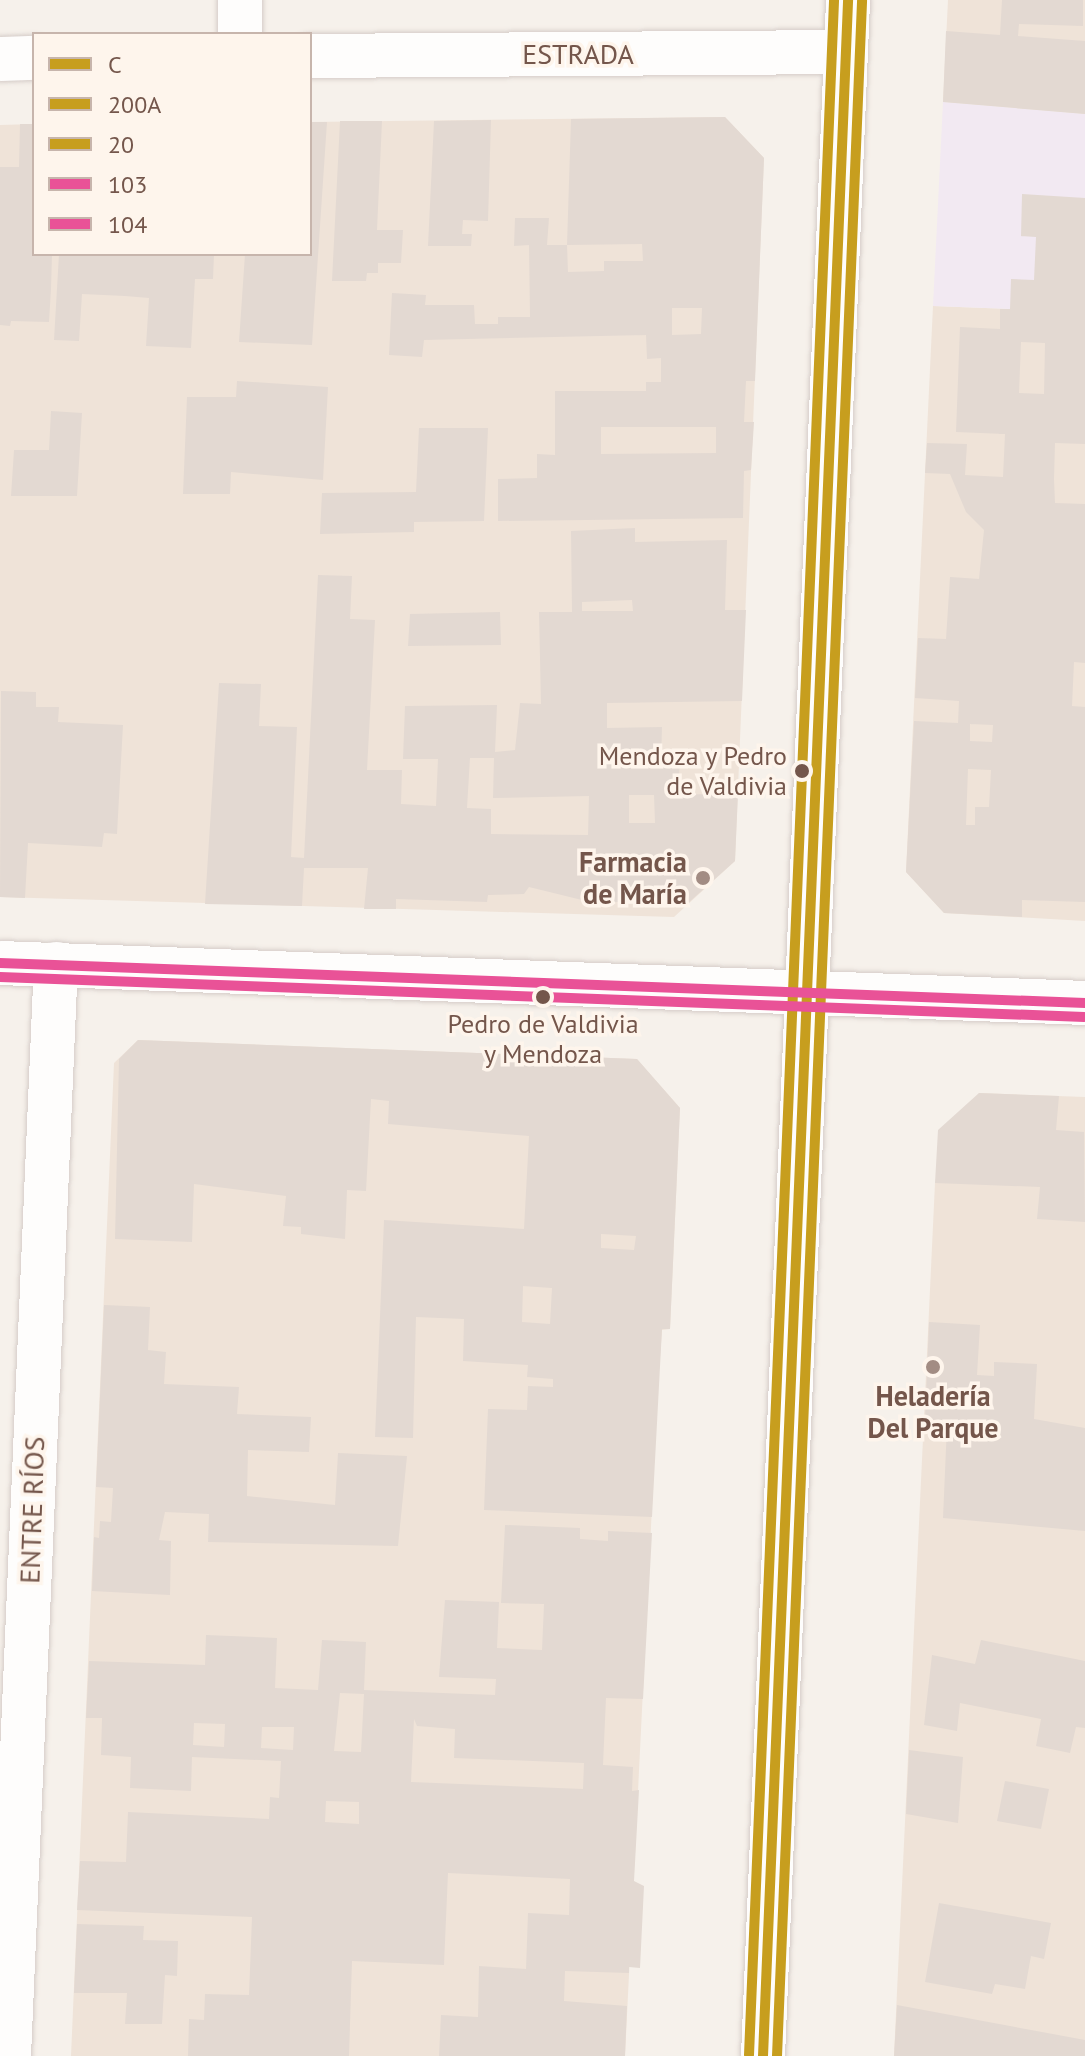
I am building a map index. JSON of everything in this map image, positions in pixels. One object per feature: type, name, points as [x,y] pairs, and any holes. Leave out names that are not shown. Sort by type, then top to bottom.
[{"type":"street","points":[[240,0],[240,32]]},
{"type":"street","points":[[763,2056],[848,0]]},
{"type":"street","name":"ESTRADA","points":[[312,56],[846,52]]},
{"type":"street","points":[[0,59],[32,58]]},
{"type":"street","points":[[0,963],[1085,1003]]},
{"type":"street","name":"ENTRE RÍOS","points":[[9,2056],[56,964]]},
{"type":"shaded area","points":[[948,0],[1085,0],[1085,114],[943,102]]},
{"type":"shaded area","points":[[943,102],[1085,114],[1085,312],[933,306]]},
{"type":"shaded area","points":[[725,117],[764,158],[735,861],[674,917],[0,897],[0,125],[32,124],[32,256],[312,256],[312,122]]},
{"type":"shaded area","points":[[933,306],[1085,312],[1085,921],[944,913],[906,872]]},
{"type":"shaded area","points":[[138,1040],[637,1059],[680,1108],[670,1329],[662,1330],[658,1384],[625,2056],[71,2056],[114,1063]]},
{"type":"shaded area","points":[[979,1093],[1085,1097],[1085,2056],[894,2056],[935,1183]]},
{"type":"building","points":[[1002,0],[1083,0],[1083,26],[1019,24],[1018,36],[1085,41],[1085,114],[943,102],[946,31],[1000,35]]},
{"type":"building","points":[[725,117],[764,158],[755,381],[746,381],[744,422],[754,422],[751,470],[744,471],[743,518],[498,521],[498,479],[537,478],[537,454],[555,455],[555,391],[646,391],[646,382],[661,382],[661,358],[647,359],[646,335],[424,340],[422,357],[389,355],[392,293],[426,295],[425,305],[474,305],[475,324],[498,324],[498,317],[530,317],[529,245],[514,246],[515,218],[549,218],[547,245],[567,245],[571,119]],"holes":[[[642,244],[643,261],[604,261],[604,271],[568,272],[567,245]],[[672,308],[702,308],[701,334],[672,335]],[[601,427],[716,427],[716,453],[601,454]]]},
{"type":"building","points":[[491,120],[488,221],[463,220],[462,234],[472,234],[471,246],[428,246],[434,121]]},
{"type":"building","points":[[340,121],[382,121],[377,230],[403,230],[401,263],[378,263],[378,273],[367,273],[366,281],[332,281]]},
{"type":"building","points":[[312,122],[327,122],[312,345],[239,342],[245,256],[312,256]]},
{"type":"building","points":[[20,124],[32,124],[32,256],[52,256],[49,322],[11,321],[10,326],[0,325],[0,167],[19,167]]},
{"type":"building","points":[[1022,194],[1085,198],[1085,444],[1055,443],[1054,479],[1055,503],[1085,504],[1085,663],[1074,662],[1072,706],[1085,707],[1085,902],[1022,900],[1022,917],[944,913],[906,872],[914,721],[958,723],[959,701],[915,698],[918,638],[946,639],[950,577],[979,579],[984,530],[966,512],[950,474],[925,473],[927,443],[967,444],[965,475],[1003,477],[1005,434],[956,432],[960,327],[1000,329],[1000,309],[1010,309],[1011,279],[1034,280],[1036,237],[1021,236]],"holes":[[[1021,342],[1045,343],[1044,394],[1019,393]],[[970,724],[993,725],[992,742],[970,741]],[[968,769],[991,770],[989,807],[975,807],[975,825],[966,825]]]},
{"type":"building","points":[[59,256],[214,256],[213,279],[195,279],[191,348],[146,346],[149,298],[125,296],[82,294],[79,341],[54,340]]},
{"type":"building","points":[[237,381],[328,387],[323,480],[231,472],[230,494],[183,494],[187,397],[236,397]]},
{"type":"building","points":[[51,411],[82,413],[77,496],[11,496],[14,450],[49,450]]},
{"type":"building","points":[[419,428],[488,428],[484,521],[414,522],[414,532],[320,534],[322,493],[416,492]]},
{"type":"building","points":[[635,528],[635,542],[727,540],[725,610],[746,610],[742,701],[607,703],[607,728],[662,727],[661,760],[680,759],[678,795],[738,793],[735,861],[687,904],[586,901],[529,887],[524,894],[488,895],[487,902],[396,899],[396,909],[364,909],[368,868],[304,868],[302,906],[205,904],[219,683],[261,684],[259,726],[297,727],[291,857],[304,858],[318,575],[352,576],[350,619],[375,620],[367,770],[402,770],[401,804],[436,806],[438,759],[403,759],[405,706],[497,705],[495,752],[515,750],[520,703],[541,704],[539,612],[572,612],[571,531]],"holes":[[[632,600],[633,611],[582,611],[582,602]],[[470,758],[494,758],[493,798],[589,796],[588,835],[491,834],[491,809],[467,808]],[[629,795],[654,795],[655,823],[629,823]]]},
{"type":"building","points":[[500,612],[501,645],[408,646],[410,614]]},
{"type":"building","points":[[1,691],[36,692],[36,707],[59,707],[58,722],[123,725],[117,834],[104,833],[102,847],[28,843],[25,898],[0,897]]},
{"type":"building","points":[[138,1040],[637,1059],[680,1108],[670,1329],[662,1329],[652,1517],[484,1510],[488,1409],[527,1410],[528,1386],[553,1387],[553,1379],[527,1377],[528,1365],[463,1361],[464,1319],[416,1317],[413,1438],[375,1437],[384,1220],[524,1229],[529,1136],[388,1124],[389,1101],[371,1099],[366,1191],[347,1190],[345,1239],[301,1234],[301,1227],[283,1226],[286,1196],[194,1184],[192,1242],[115,1239],[119,1059]],"holes":[[[601,1234],[636,1236],[634,1250],[601,1248]],[[523,1286],[552,1288],[550,1324],[522,1322]]]},
{"type":"building","points":[[979,1093],[1059,1096],[1056,1130],[1084,1132],[1085,1222],[1037,1219],[1040,1187],[935,1183],[938,1130]]},
{"type":"building","points":[[104,1305],[150,1307],[148,1350],[166,1352],[164,1384],[239,1387],[237,1414],[311,1417],[309,1452],[248,1450],[247,1496],[335,1505],[338,1453],[407,1456],[398,1546],[208,1542],[209,1514],[165,1512],[159,1540],[171,1541],[170,1595],[92,1591],[94,1537],[99,1538],[100,1521],[111,1522],[113,1488],[96,1487]]},
{"type":"building","points":[[929,1322],[980,1325],[977,1375],[994,1376],[994,1362],[1037,1364],[1034,1419],[1085,1428],[1085,1531],[943,1518],[947,1425],[925,1420]]},
{"type":"building","points":[[505,1525],[580,1528],[580,1539],[608,1541],[608,1531],[652,1533],[643,1699],[606,1698],[603,1765],[633,1767],[632,1791],[639,1790],[634,1881],[644,1886],[640,1968],[629,1967],[629,1973],[565,1971],[564,2001],[627,2006],[625,2056],[439,2056],[441,2015],[478,2017],[479,1966],[526,1969],[528,1913],[569,1915],[570,1879],[448,1873],[444,1965],[352,1961],[349,2056],[188,2056],[189,2019],[204,2020],[205,1994],[249,1995],[252,1917],[77,1910],[80,1861],[126,1862],[128,1812],[269,1819],[270,1797],[279,1798],[281,1761],[192,1757],[191,1791],[130,1788],[131,1757],[101,1755],[102,1718],[86,1718],[89,1661],[205,1665],[206,1635],[277,1638],[275,1688],[318,1690],[322,1640],[366,1642],[364,1690],[495,1695],[496,1679],[439,1677],[445,1600],[499,1602],[497,1648],[542,1650],[544,1604],[501,1603]],"holes":[[[340,1693],[364,1694],[361,1752],[334,1751]],[[414,1719],[417,1726],[455,1729],[454,1758],[584,1763],[583,1789],[411,1782]],[[194,1723],[225,1724],[224,1747],[193,1745]],[[262,1727],[294,1727],[293,1750],[261,1748]],[[326,1801],[359,1802],[359,1824],[325,1822]]]},
{"type":"building","points":[[981,1640],[1085,1661],[1085,1728],[1076,1727],[1070,1753],[1036,1746],[1041,1719],[960,1703],[957,1731],[924,1725],[932,1655],[975,1664]]},
{"type":"building","points":[[909,1750],[963,1757],[958,1823],[906,1814]]},
{"type":"building","points":[[1005,1781],[1049,1789],[1041,1829],[997,1821]]},
{"type":"building","points":[[939,1903],[1051,1923],[1044,1959],[1031,1956],[1025,1989],[995,1984],[992,1994],[925,1982]]},
{"type":"building","points":[[77,1924],[144,1926],[143,1940],[178,1941],[177,1976],[165,1975],[162,2024],[125,2024],[127,1993],[74,1993]]},
{"type":"building","points":[[897,2005],[1085,2040],[1085,2056],[894,2056]]},
{"type":"transit line","name":"20","points":[[749,2055],[834,0]]},
{"type":"transit line","name":"C","points":[[763,2056],[848,0]]},
{"type":"transit line","name":"200A","points":[[777,2056],[862,1]]},
{"type":"transit line","name":"103","points":[[0,963],[1085,1003]]},
{"type":"transit line","name":"104","points":[[0,977],[1084,1017]]},
{"type":"place","name":"Mendoza y Pedro de Valdivia","points":[[802,771]]},
{"type":"place","name":"Farmacia de María","points":[[703,878]]},
{"type":"place","name":"Pedro de Valdivia y Mendoza","points":[[543,997]]},
{"type":"place","name":"Heladería Del Parque","points":[[933,1367]]}]
